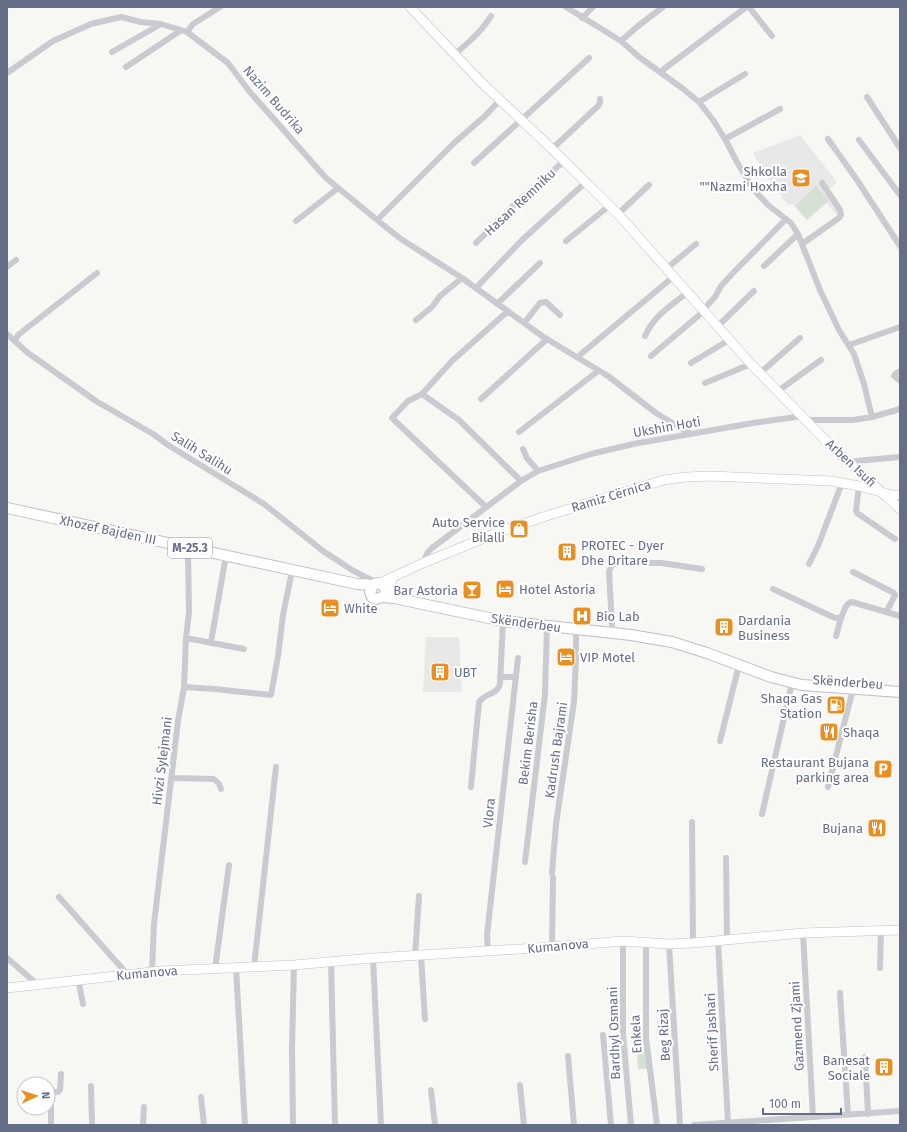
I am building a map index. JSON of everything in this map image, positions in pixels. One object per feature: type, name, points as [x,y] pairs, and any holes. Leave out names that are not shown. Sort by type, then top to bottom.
[{"type":"main road","name":"Xhozef Bajden III","points":[[7,508],[349,582],[383,588]]},
{"type":"main road","name":"Xhozef Bajden III","points":[[7,514],[357,590],[383,588]]},
{"type":"main road","name":"Skënderbeu","points":[[383,588],[394,598],[503,621],[631,635],[672,642],[707,653],[771,677],[792,682],[853,689],[900,692]]},
{"type":"main road","name":"Skënderbeu","points":[[383,588],[504,615],[612,627],[673,636],[709,647],[773,671],[803,678],[829,682],[900,686]]},
{"type":"street","points":[[187,32],[193,24],[220,7]]},
{"type":"street","name":"Hasan Remniku","points":[[410,7],[480,81],[618,214],[751,364],[805,419]]},
{"type":"street","points":[[566,7],[621,41],[639,57],[662,72],[699,102],[725,139],[736,162],[753,189],[768,205],[791,223],[798,234],[820,290],[849,345],[864,384],[872,417]]},
{"type":"street","points":[[582,18],[593,7]]},
{"type":"street","points":[[621,41],[663,7]]},
{"type":"street","points":[[662,72],[745,8],[749,7],[753,11],[772,36]]},
{"type":"street","points":[[455,54],[472,39],[487,23],[491,16]]},
{"type":"street","name":"Nazim Budrika","points":[[7,73],[54,41],[76,30],[91,24],[121,17],[141,22],[161,24],[187,32],[228,63],[249,91],[326,178],[377,220],[401,239],[462,278],[547,339],[613,380],[656,413],[690,433]]},
{"type":"street","points":[[112,52],[161,24]]},
{"type":"street","points":[[126,67],[180,31]]},
{"type":"street","points":[[474,163],[589,58]]},
{"type":"street","points":[[699,102],[745,74]]},
{"type":"street","points":[[867,97],[900,148]]},
{"type":"street","points":[[552,149],[598,106],[600,99]]},
{"type":"street","points":[[377,220],[454,143],[485,116],[500,100]]},
{"type":"street","points":[[725,139],[780,109]]},
{"type":"street","points":[[828,139],[900,246]]},
{"type":"street","points":[[859,140],[900,195]]},
{"type":"street","name":"Hasan Remniku","points":[[476,243],[516,204],[564,161]]},
{"type":"street","points":[[476,288],[522,240],[586,182]]},
{"type":"street","points":[[802,244],[839,218],[841,215],[840,210],[822,183]]},
{"type":"street","points":[[618,214],[648,185]]},
{"type":"street","points":[[296,221],[338,188]]},
{"type":"street","points":[[566,241],[609,206]]},
{"type":"street","points":[[651,356],[704,311],[715,297],[721,286],[786,219]]},
{"type":"street","points":[[764,266],[798,234]]},
{"type":"street","points":[[666,269],[696,244]]},
{"type":"street","points":[[7,267],[16,260]]},
{"type":"street","points":[[497,304],[540,263]]},
{"type":"street","points":[[15,341],[18,335],[97,273]]},
{"type":"street","points":[[581,354],[673,277]]},
{"type":"street","points":[[416,320],[432,307],[440,296],[462,278]]},
{"type":"street","points":[[718,326],[754,291]]},
{"type":"street","points":[[645,336],[649,327],[657,317],[687,293]]},
{"type":"street","points":[[524,322],[540,304],[546,302],[560,315]]},
{"type":"street","points":[[486,507],[392,419],[392,416],[408,401],[422,394],[452,361],[508,311]]},
{"type":"street","points":[[849,345],[900,327]]},
{"type":"street","name":"Salih Salihu","points":[[7,334],[28,353],[96,401],[153,434],[168,445],[264,504],[323,551],[383,588]]},
{"type":"street","points":[[760,373],[800,338]]},
{"type":"street","points":[[481,399],[547,339]]},
{"type":"street","points":[[691,363],[730,340]]},
{"type":"street","points":[[778,391],[821,360]]},
{"type":"street","points":[[705,383],[751,364]]},
{"type":"street","points":[[519,432],[598,371]]},
{"type":"street","points":[[900,372],[894,376],[900,381]]},
{"type":"street","points":[[422,394],[459,420],[521,481]]},
{"type":"street","name":"Ukshin Hoti","points":[[423,563],[428,552],[432,548],[521,481],[538,471],[565,462],[626,446],[690,433],[805,419],[852,420],[872,417],[900,409]]},
{"type":"street","name":"Arben Isufi","points":[[805,419],[900,509]]},
{"type":"street","points":[[523,449],[527,458],[538,471]]},
{"type":"street","points":[[851,464],[855,461],[900,457]]},
{"type":"street","name":"Ramiz Cërnica","points":[[383,588],[423,563],[543,516],[664,480],[710,476],[831,481],[859,486],[892,495],[900,494]]},
{"type":"street","points":[[809,564],[818,546],[842,483]]},
{"type":"street","points":[[859,486],[856,510],[857,513],[894,539]]},
{"type":"street","name":"Hivzi Sylejmani","points":[[152,972],[154,924],[178,721],[184,687],[186,638],[189,612],[188,553]]},
{"type":"street","points":[[211,642],[225,561]]},
{"type":"street","points":[[612,627],[609,572],[612,565],[661,563],[702,569]]},
{"type":"street","points":[[853,572],[894,593],[895,595],[893,601],[887,611]]},
{"type":"street","points":[[184,687],[271,695],[283,615],[291,576]]},
{"type":"street","points":[[773,589],[825,614],[835,618],[841,618]]},
{"type":"street","points":[[836,636],[841,618],[848,602],[887,611],[900,616]]},
{"type":"street","name":"Vlora","points":[[471,787],[479,702],[482,697],[495,693],[499,690],[503,621]]},
{"type":"street","name":"Bekim Berisha","points":[[525,862],[545,694],[547,626]]},
{"type":"street","name":"Kadrush Bajrami","points":[[552,947],[552,876],[556,824],[574,702],[576,629]]},
{"type":"street","points":[[186,638],[244,649]]},
{"type":"street","name":"Vlora","points":[[488,951],[488,935],[518,658]]},
{"type":"street","points":[[720,741],[739,665]]},
{"type":"street","points":[[500,677],[516,677]]},
{"type":"street","points":[[762,814],[792,682]]},
{"type":"street","points":[[828,787],[853,689]]},
{"type":"street","points":[[254,967],[276,767]]},
{"type":"street","points":[[172,778],[214,779],[219,784],[221,789]]},
{"type":"street","points":[[692,822],[692,943]]},
{"type":"street","points":[[726,858],[727,940]]},
{"type":"street","points":[[215,969],[229,865]]},
{"type":"street","points":[[419,896],[418,956],[425,1019]]},
{"type":"street","points":[[59,897],[128,975]]},
{"type":"street","points":[[880,968],[881,930]]},
{"type":"street","name":"Kumanova","points":[[7,988],[152,972],[294,965],[373,958],[623,941],[669,944],[803,933],[900,930]]},
{"type":"street","name":"Gazmend Zjami","points":[[803,933],[813,1117]]},
{"type":"street","name":"Bardhyl Osmani","points":[[623,941],[623,1034],[631,1125]]},
{"type":"street","name":"Sherif Jashari","points":[[718,941],[728,1122]]},
{"type":"street","name":"Enkela","points":[[646,942],[646,1038],[658,1125]]},
{"type":"street","name":"Beg Rizaj","points":[[669,944],[680,1125]]},
{"type":"street","points":[[7,958],[37,984]]},
{"type":"street","points":[[373,958],[381,1125]]},
{"type":"street","points":[[332,961],[335,1125]]},
{"type":"street","points":[[293,1125],[292,1048],[294,965]]},
{"type":"street","points":[[236,968],[245,1125]]},
{"type":"street","points":[[78,980],[83,1004]]},
{"type":"street","points":[[840,993],[848,1115]]},
{"type":"street","points":[[603,1035],[611,1125]]},
{"type":"street","points":[[568,1056],[574,1125]]},
{"type":"street","points":[[865,1057],[868,1114]]},
{"type":"street","points":[[51,1125],[51,1096],[54,1092],[58,1092],[60,1090],[61,1074]]},
{"type":"street","points":[[520,1085],[524,1125]]},
{"type":"street","points":[[91,1086],[92,1125]]},
{"type":"street","points":[[431,1090],[435,1125]]},
{"type":"street","points":[[201,1097],[204,1125]]},
{"type":"street","points":[[144,1106],[144,1125]]},
{"type":"street","points":[[694,1125],[900,1111]]},
{"type":"shaded area","name":"Shkolla \"\"Nazmi Hoxha","points":[[800,135],[837,182],[830,189],[844,211],[837,216],[827,203],[807,220],[792,204],[788,205],[764,174],[753,153]]},
{"type":"shaded area","points":[[816,186],[829,200],[807,220],[795,206]]},
{"type":"shaded area","points":[[426,637],[459,637],[462,692],[423,692]]},
{"type":"shaded area","points":[[645,1049],[648,1069],[638,1069],[637,1050]]},
{"type":"place","name":"Shkolla \"\"Nazmi Hoxha","points":[[801,178]]},
{"type":"place","name":"Auto Service Bilalli","points":[[519,529]]},
{"type":"place","name":"PROTEC - Dyer Dhe Dritare","points":[[567,552]]},
{"type":"place","name":"Hotel Astoria","points":[[505,589]]},
{"type":"place","name":"Bar Astoria","points":[[472,590]]},
{"type":"place","name":"White","points":[[330,608]]},
{"type":"place","name":"Bio Lab","points":[[582,616]]},
{"type":"place","name":"Dardania Business","points":[[724,627]]},
{"type":"place","name":"VIP Motel","points":[[566,657]]},
{"type":"place","name":"UBT","points":[[440,672]]},
{"type":"place","name":"Shaqa Gas Station","points":[[836,705]]},
{"type":"place","name":"Shaqa","points":[[829,732]]},
{"type":"place","name":"Restaurant Bujana parking area","points":[[883,769]]},
{"type":"place","name":"Bujana","points":[[877,828]]},
{"type":"place","name":"Banesat Sociale","points":[[884,1067]]}]
